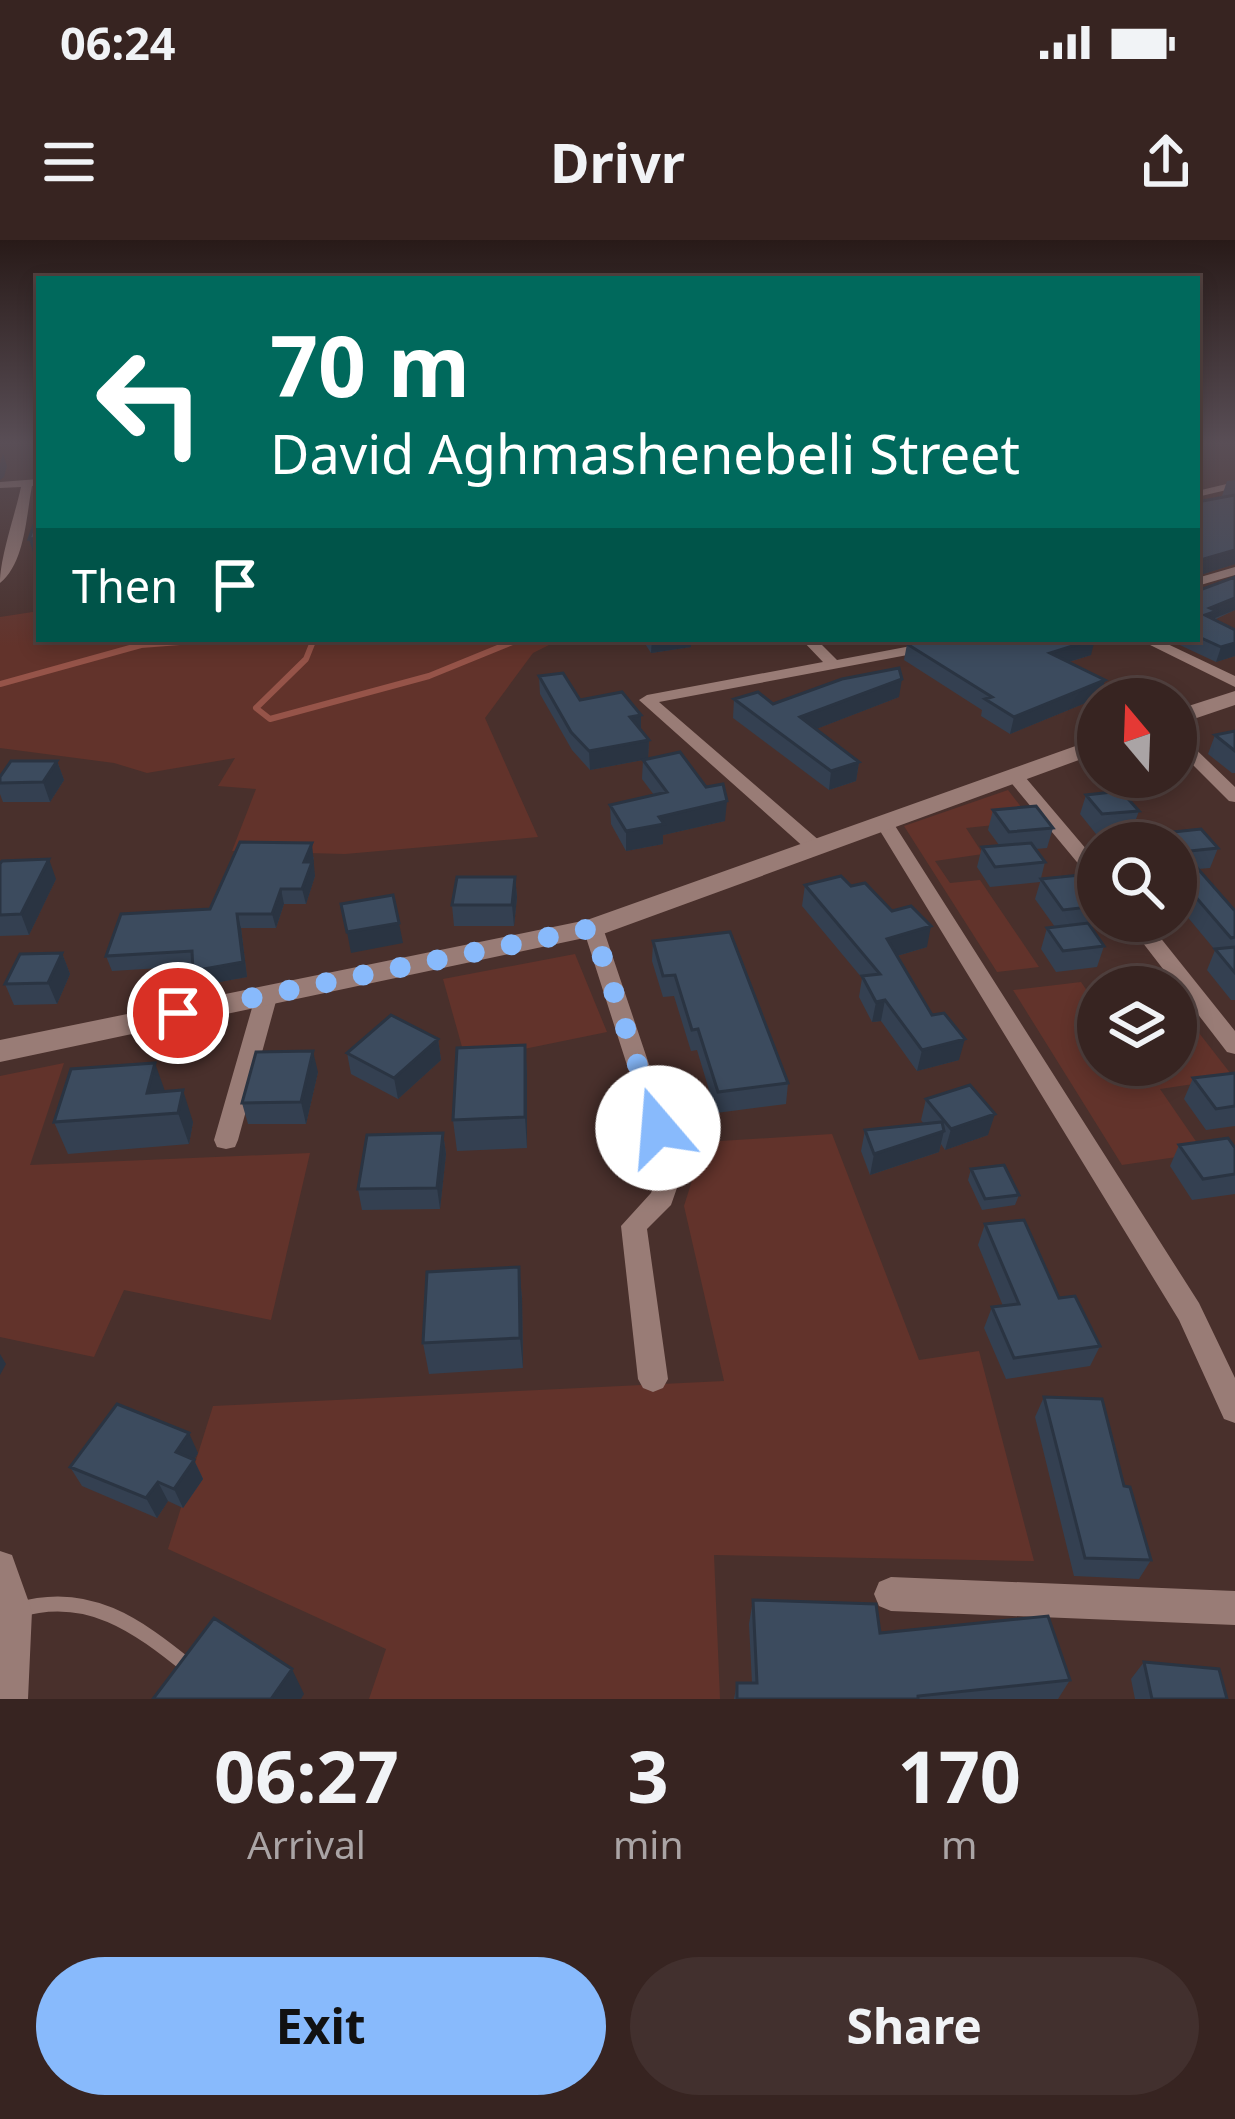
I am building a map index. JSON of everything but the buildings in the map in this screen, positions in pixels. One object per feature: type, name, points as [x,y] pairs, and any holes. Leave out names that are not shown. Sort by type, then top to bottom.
[{"type":"street","points":[[0,579],[26,509]]},
{"type":"street","points":[[1200,581],[1235,572]]},
{"type":"street","points":[[811,642],[832,664]]},
{"type":"street","points":[[814,846],[647,700],[954,642]]},
{"type":"street","points":[[1151,642],[1235,682]]},
{"type":"street","points":[[1197,711],[1235,698]]},
{"type":"street","points":[[0,1051],[593,928],[1077,752]]},
{"type":"street","points":[[1197,759],[1235,796]]},
{"type":"street","points":[[1014,775],[1077,850]]},
{"type":"street","points":[[883,821],[1189,1312],[1235,1408]]},
{"type":"street","points":[[593,928],[671,1168],[662,1198],[634,1226],[653,1379]]},
{"type":"street","points":[[1153,942],[1235,1046]]},
{"type":"street","points":[[226,1140],[267,994]]},
{"type":"street","points":[[0,1567],[14,1611],[10,1699]]},
{"type":"street","points":[[891,1594],[1235,1609]]},
{"type":"lane","points":[[14,1611],[42,1600],[86,1603],[133,1621],[190,1668]]},
{"type":"shaded area","points":[[36,611],[36,642],[555,642],[533,653],[485,718],[538,837],[345,854],[232,851],[256,789],[218,786],[235,758],[147,773],[114,763],[0,748],[0,617]]},
{"type":"shaded area","points":[[1008,790],[1032,821],[966,828],[983,854],[935,861],[950,883],[980,880],[1039,967],[997,972],[904,826]]},
{"type":"shaded area","points":[[575,954],[607,1032],[466,1061],[443,979]]},
{"type":"shaded area","points":[[1077,982],[1077,1086],[1180,1086],[1160,1089],[1204,1153],[1122,1165],[1013,990]]},
{"type":"shaded area","points":[[1197,1030],[1234,1078],[1197,1084]]},
{"type":"shaded area","points":[[64,1063],[30,1165],[310,1153],[271,1320],[124,1290],[94,1357],[0,1337],[0,1076]]},
{"type":"shaded area","points":[[832,1134],[919,1360],[979,1351],[1034,1561],[714,1555],[720,1699],[369,1699],[386,1649],[168,1549],[213,1406],[724,1381],[684,1206],[704,1142]]},
{"type":"waterway","points":[[0,684],[141,645],[180,642]]},
{"type":"waterway","points":[[313,642],[306,659],[256,708],[270,719],[429,676],[513,642]]},
{"type":"route","points":[[178,1013],[593,928],[658,1128]]}]
